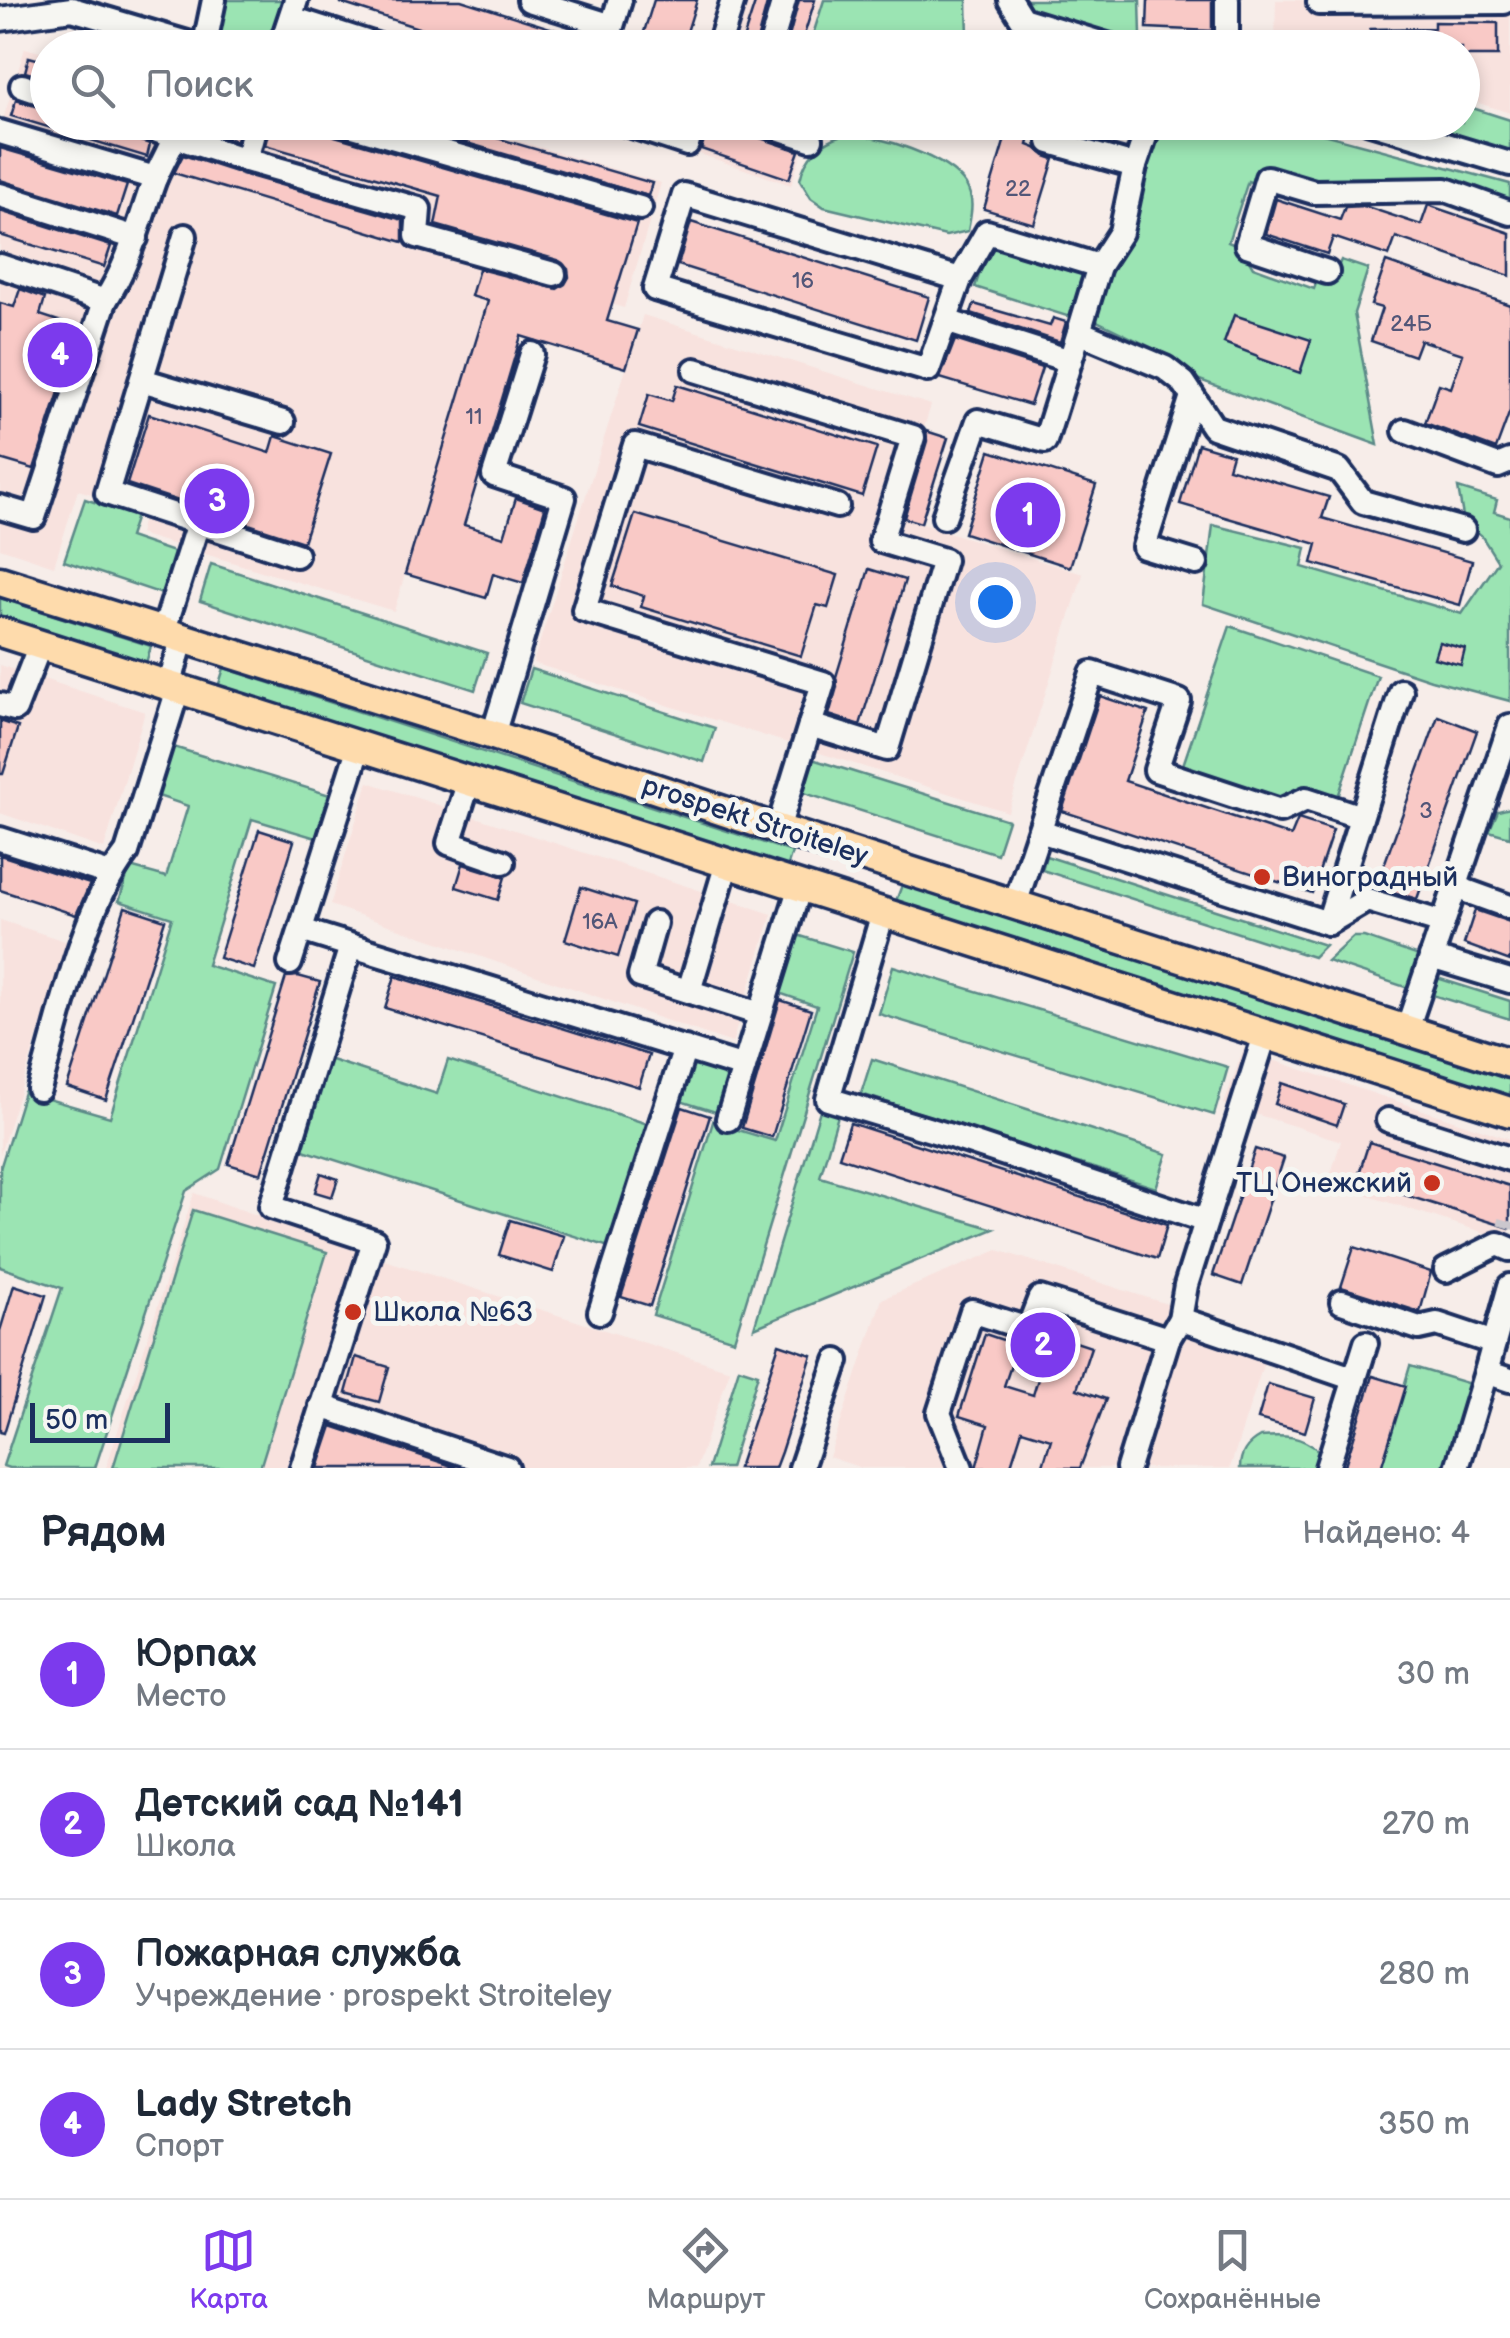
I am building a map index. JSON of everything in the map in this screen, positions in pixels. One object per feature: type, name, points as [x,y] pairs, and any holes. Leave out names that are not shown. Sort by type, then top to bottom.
[{"type":"main road","name":"prospekt Stroiteley","points":[[0,581],[493,735],[1510,1063]]},
{"type":"main road","name":"prospekt Stroiteley","points":[[0,632],[1510,1112]]},
{"type":"main road","points":[[800,886],[816,866],[815,841]]},
{"type":"main road","points":[[884,913],[884,888],[900,868]]},
{"type":"street","points":[[208,30],[214,0]]},
{"type":"street","points":[[529,0],[612,26],[620,0]]},
{"type":"street","points":[[724,30],[733,0]]},
{"type":"street","points":[[775,30],[784,0]]},
{"type":"street","points":[[1010,0],[1022,19],[1058,30]]},
{"type":"street","points":[[1226,0],[1226,30]]},
{"type":"street","points":[[1320,0],[1504,2]]},
{"type":"street","points":[[0,19],[72,9],[143,30]]},
{"type":"street","points":[[294,9],[342,30]]},
{"type":"street","points":[[22,86],[30,88]]},
{"type":"street","points":[[0,132],[155,178]]},
{"type":"street","points":[[0,507],[34,517],[105,301],[122,274],[155,178],[173,140]]},
{"type":"street","points":[[201,140],[246,160],[419,209],[417,236],[554,274]]},
{"type":"street","points":[[246,160],[251,140]]},
{"type":"street","points":[[402,140],[640,208]]},
{"type":"street","points":[[944,517],[978,421],[1045,441],[1099,266],[1121,232],[1144,140]]},
{"type":"street","points":[[1430,140],[1510,164]]},
{"type":"street","points":[[1050,142],[1135,166]]},
{"type":"street","points":[[1328,272],[1247,244],[1267,178],[1314,192],[1446,190],[1510,213]]},
{"type":"street","points":[[0,195],[136,238]]},
{"type":"street","points":[[960,280],[684,195],[655,289],[928,370],[960,280],[986,232],[1099,266]]},
{"type":"street","points":[[185,236],[108,494],[296,555]]},
{"type":"street","points":[[0,266],[105,301]]},
{"type":"street","points":[[946,321],[1070,361]]},
{"type":"street","points":[[1079,332],[1165,368],[1184,383],[1213,428],[1338,470],[1363,502],[1463,530]]},
{"type":"street","points":[[493,735],[564,498],[494,475],[532,354]]},
{"type":"street","points":[[695,370],[912,437],[881,541],[944,560],[887,749],[810,726]]},
{"type":"street","points":[[142,380],[283,422]]},
{"type":"street","points":[[1192,396],[1144,547],[1196,563]]},
{"type":"street","points":[[1405,431],[1498,466],[1510,461]]},
{"type":"street","points":[[778,829],[823,683],[584,610],[635,445],[837,506]]},
{"type":"street","points":[[39,1089],[84,936],[110,874],[128,852],[174,688],[173,636],[198,523]]},
{"type":"street","points":[[0,705],[15,709],[40,645]]},
{"type":"street","points":[[1015,904],[1092,673],[1178,701],[1156,770],[1280,811],[1306,799],[1361,816]]},
{"type":"street","points":[[1328,924],[1402,691]]},
{"type":"street","points":[[1407,1030],[1510,726]]},
{"type":"street","points":[[290,963],[359,746]]},
{"type":"street","points":[[469,781],[448,843],[503,862]]},
{"type":"street","points":[[1040,831],[1328,924],[1367,900],[1443,923]]},
{"type":"street","points":[[0,839],[110,874]]},
{"type":"street","points":[[689,992],[726,863]]},
{"type":"street","points":[[1456,885],[1510,907]]},
{"type":"street","points":[[728,1119],[800,886]]},
{"type":"street","points":[[884,913],[828,1098],[1206,1220]]},
{"type":"street","points":[[655,924],[640,976],[760,1014]]},
{"type":"street","points":[[301,930],[744,1067]]},
{"type":"street","points":[[302,1468],[374,1241],[271,1207],[351,946]]},
{"type":"street","points":[[1432,957],[1510,981]]},
{"type":"street","points":[[1128,1468],[1264,1035]]},
{"type":"street","points":[[600,1312],[684,1048]]},
{"type":"street","points":[[1388,1120],[1510,1159]]},
{"type":"street","points":[[1446,1270],[1507,1241]]},
{"type":"street","points":[[1457,1468],[1510,1286]]},
{"type":"street","points":[[962,1468],[939,1413],[972,1311],[1028,1329],[1040,1298],[1174,1329],[1355,1379]]},
{"type":"street","points":[[1342,1302],[1419,1328],[1437,1324],[1494,1343]]},
{"type":"street","points":[[1327,1468],[1366,1342]]},
{"type":"street","points":[[801,1468],[836,1361]]},
{"type":"street","points":[[1486,1372],[1510,1380]]},
{"type":"street","points":[[321,1406],[507,1468]]},
{"type":"shaded area","points":[[741,0],[823,0],[813,30],[731,30]]},
{"type":"shaded area","points":[[1276,0],[1510,0],[1510,113],[1480,103],[1480,30],[1275,30]]},
{"type":"shaded area","points":[[25,48],[30,49],[30,140],[516,140],[661,183],[624,308],[480,265],[471,295],[488,301],[394,611],[139,534],[145,510],[78,490],[54,566],[0,548],[0,129]]},
{"type":"shaded area","points":[[695,140],[806,140],[791,185],[691,151]]},
{"type":"shaded area","points":[[643,315],[931,405],[897,516],[1083,574],[1008,812],[533,663]]},
{"type":"shaded area","points":[[0,665],[145,712],[104,849],[0,813]]},
{"type":"shaded area","points":[[368,782],[772,914],[732,1043],[330,905]]},
{"type":"shaded area","points":[[0,920],[68,942],[0,1154]]},
{"type":"shaded area","points":[[1243,1050],[1510,1139],[1510,1241],[1328,1183],[1341,1141],[1224,1104]]},
{"type":"shaded area","name":"Школа №63","points":[[194,1193],[369,1255],[730,1370],[696,1468],[106,1468]]},
{"type":"shaded area","points":[[998,1250],[1170,1305],[1163,1326],[1265,1359],[1230,1468],[862,1468],[829,1457],[882,1299]]},
{"type":"green space","points":[[222,0],[286,0],[276,30],[213,30]]},
{"type":"green space","points":[[824,0],[967,0],[968,30],[814,30]]},
{"type":"green space","points":[[1025,0],[1140,0],[1141,30],[1085,30],[1030,14]]},
{"type":"green space","points":[[1480,110],[1510,120],[1510,154],[1462,140],[1480,140]]},
{"type":"green space","points":[[882,140],[944,165],[966,185],[971,197],[968,231],[946,236],[824,207],[811,198],[800,180],[810,157],[829,141]]},
{"type":"green space","points":[[1153,140],[1346,140],[1510,184],[1510,201],[1262,186],[1248,181],[1228,242],[1242,248],[1253,267],[1314,289],[1319,275],[1332,280],[1341,260],[1368,269],[1354,313],[1378,445],[1194,378],[1163,353],[1095,320],[1109,259]]},
{"type":"green space","points":[[990,242],[1087,272],[1073,318],[975,287]]},
{"type":"green space","points":[[1458,488],[1497,500],[1494,512],[1510,517],[1510,701],[1431,680],[1203,604],[1213,525],[1306,548],[1302,567],[1462,614],[1498,562],[1481,535],[1464,522]]},
{"type":"green space","points":[[85,499],[136,516],[129,537],[176,553],[162,594],[64,561]]},
{"type":"green space","points":[[211,564],[487,653],[475,690],[200,601]]},
{"type":"green space","points":[[0,598],[151,646],[146,663],[0,617]]},
{"type":"green space","points":[[1230,626],[1378,676],[1338,797],[1307,787],[1278,803],[1181,771]]},
{"type":"green space","points":[[224,668],[792,852],[787,868],[218,687]]},
{"type":"green space","points":[[531,669],[715,728],[704,762],[520,703]]},
{"type":"green space","points":[[167,745],[330,795],[316,838],[252,819],[207,965],[276,987],[220,1169],[186,1191],[95,1468],[9,1468],[3,1466],[62,1288],[0,1267],[0,1169],[24,1092],[110,1117],[172,918],[119,901],[130,867],[166,877],[188,806],[152,794]]},
{"type":"green space","points":[[812,759],[1008,820],[997,854],[801,792]]},
{"type":"green space","points":[[1510,808],[1510,837],[1489,831],[1498,811]]},
{"type":"green space","points":[[1046,856],[1325,945],[1313,957],[1042,870]]},
{"type":"green space","points":[[902,885],[1510,1076],[1510,1097],[896,901]]},
{"type":"green space","points":[[794,934],[853,952],[734,1340],[653,1315],[716,1112],[677,1100],[690,1059],[737,1073],[721,1125],[775,1141],[817,1006],[776,992]]},
{"type":"green space","points":[[1353,937],[1364,937],[1425,958],[1414,990],[1327,961]]},
{"type":"green space","points":[[893,966],[1228,1067],[1214,1115],[879,1014]]},
{"type":"green space","points":[[1434,977],[1510,1001],[1510,1019],[1429,994]]},
{"type":"green space","points":[[328,1059],[437,1094],[448,1060],[651,1125],[612,1248],[300,1149]]},
{"type":"green space","points":[[872,1059],[1167,1154],[1156,1188],[861,1094]]},
{"type":"green space","points":[[821,1107],[839,1112],[820,1177],[994,1229],[754,1328]]},
{"type":"green space","points":[[193,1210],[327,1252],[260,1468],[113,1468]]},
{"type":"green space","points":[[1410,1366],[1477,1386],[1453,1468],[1380,1468]]},
{"type":"green space","points":[[739,1368],[758,1374],[730,1468],[708,1468]]},
{"type":"green space","points":[[1285,1436],[1306,1442],[1320,1452],[1319,1468],[1240,1468],[1245,1450],[1260,1437]]},
{"type":"building","points":[[461,0],[556,30],[424,30],[341,3]]},
{"type":"building","points":[[654,0],[697,0],[688,30],[645,30]]},
{"type":"building","points":[[756,0],[768,0],[760,30],[746,30]]},
{"type":"building","points":[[799,0],[815,0],[806,30],[791,30]]},
{"type":"building","points":[[1148,0],[1212,0],[1212,30],[1147,28]]},
{"type":"building","points":[[1434,22],[1498,23],[1498,56],[1480,56],[1480,30],[1370,30],[1434,28]]},
{"type":"building","points":[[16,100],[30,104],[30,122],[11,116]]},
{"type":"building","points":[[91,140],[138,140],[150,144],[147,157]]},
{"type":"building","points":[[266,140],[349,140],[637,223],[607,321],[638,330],[626,368],[521,336],[464,525],[504,537],[516,498],[545,508],[523,583],[493,574],[486,598],[405,574],[488,301],[471,296],[479,269],[557,289],[569,277],[568,269],[558,260],[435,225],[441,196],[265,145]]},
{"type":"building","points":[[457,140],[504,140],[652,183],[648,196]]},
{"type":"building","points":[[704,140],[766,140],[799,151],[789,179],[701,149]]},
{"type":"building","points":[[1005,140],[1029,140],[1028,145],[1054,159],[1034,224],[984,209]]},
{"type":"building","points":[[0,148],[127,185],[117,216],[0,180]]},
{"type":"building","points":[[183,155],[403,220],[403,242],[174,173]]},
{"type":"building","points":[[1276,199],[1340,220],[1345,207],[1364,206],[1421,225],[1428,205],[1510,233],[1510,276],[1396,237],[1389,256],[1333,237],[1327,254],[1266,234]]},
{"type":"building","points":[[0,211],[111,246],[104,267],[0,235]]},
{"type":"building","points":[[691,222],[929,297],[916,340],[678,265]]},
{"type":"building","points":[[1386,262],[1510,305],[1510,411],[1496,449],[1425,423],[1439,384],[1451,388],[1463,354],[1420,340],[1414,356],[1371,341],[1382,308],[1371,305]]},
{"type":"building","points":[[20,289],[45,298],[40,315],[80,328],[34,469],[0,459],[0,303],[14,307]]},
{"type":"building","points":[[974,304],[1050,326],[1053,318],[1066,322],[1060,342],[971,313]]},
{"type":"building","points":[[1234,315],[1311,340],[1300,373],[1224,343]]},
{"type":"building","points":[[955,340],[1042,368],[1030,405],[940,378]]},
{"type":"building","points":[[677,385],[877,447],[862,496],[639,427],[649,394],[672,401]]},
{"type":"building","points":[[149,414],[270,453],[275,436],[331,454],[303,542],[127,484]]},
{"type":"building","points":[[926,431],[948,438],[921,523],[904,518],[927,441]]},
{"type":"building","points":[[1198,444],[1232,454],[1228,468],[1329,497],[1322,518],[1472,561],[1460,605],[1312,563],[1317,544],[1180,504]]},
{"type":"building","points":[[990,451],[1096,485],[1070,567],[964,533]]},
{"type":"building","points":[[635,514],[838,575],[828,608],[817,605],[801,656],[641,607],[644,596],[612,586]]},
{"type":"building","points":[[869,569],[905,580],[860,725],[829,715],[836,677]]},
{"type":"building","points":[[1439,642],[1465,649],[1461,665],[1434,658]]},
{"type":"building","points":[[1100,696],[1148,712],[1125,781],[1291,836],[1298,819],[1333,830],[1312,893],[1062,811]]},
{"type":"building","points":[[1438,716],[1477,731],[1417,899],[1376,887]]},
{"type":"building","points":[[0,721],[18,727],[3,774],[0,774]]},
{"type":"building","points":[[259,830],[294,841],[254,969],[219,958]]},
{"type":"building","points":[[0,855],[90,884],[76,915],[0,890]]},
{"type":"building","points":[[463,864],[505,877],[498,900],[456,887]]},
{"type":"building","points":[[581,887],[634,904],[618,957],[565,940]]},
{"type":"building","points":[[125,907],[165,920],[106,1100],[67,1087]]},
{"type":"building","points":[[1475,910],[1510,922],[1510,961],[1464,944]]},
{"type":"building","points":[[395,976],[649,1055],[639,1087],[385,1008]]},
{"type":"building","points":[[286,977],[320,982],[261,1174],[228,1164]]},
{"type":"building","points":[[780,1000],[811,1010],[772,1137],[742,1128]]},
{"type":"building","points":[[1282,1083],[1344,1104],[1337,1125],[1275,1104]]},
{"type":"building","points":[[682,1107],[710,1116],[650,1306],[621,1297]]},
{"type":"building","points":[[850,1123],[1167,1225],[1157,1259],[839,1157]]},
{"type":"building","name":"ТЦ Онежский","points":[[1369,1142],[1510,1186],[1510,1228],[1357,1180]]},
{"type":"building","points":[[1255,1149],[1284,1158],[1242,1285],[1213,1275]]},
{"type":"building","points":[[321,1173],[338,1179],[332,1197],[315,1192]]},
{"type":"building","points":[[510,1220],[564,1236],[553,1272],[499,1255]]},
{"type":"building","points":[[1354,1247],[1431,1272],[1420,1312],[1341,1287]]},
{"type":"building","points":[[14,1285],[46,1295],[4,1433],[0,1432],[0,1331]]},
{"type":"building","points":[[985,1334],[1018,1345],[1004,1386],[1033,1395],[1052,1334],[1091,1347],[1077,1389],[1106,1399],[1080,1468],[1042,1468],[1051,1439],[1022,1430],[1010,1468],[976,1468],[988,1425],[959,1416]]},
{"type":"building","points":[[779,1344],[812,1355],[781,1452],[775,1468],[738,1468]]},
{"type":"building","points":[[356,1357],[389,1367],[379,1402],[346,1393]]},
{"type":"building","points":[[1373,1376],[1406,1386],[1381,1468],[1344,1468]]},
{"type":"building","points":[[1268,1384],[1315,1398],[1305,1432],[1258,1419]]},
{"type":"building","points":[[332,1426],[455,1467],[455,1468],[318,1468]]},
{"type":"tunnel","points":[[1508,1228],[1510,1221]]},
{"type":"place","name":"Lady Stretch","points":[[60,355]]},
{"type":"place","name":"Пожарная служба","points":[[217,501]]},
{"type":"place","name":"Юрпах","points":[[1028,515]]},
{"type":"place","name":"Виноградный","points":[[1262,877]]},
{"type":"place","name":"ТЦ Онежский","points":[[1432,1183]]},
{"type":"place","name":"Школа №63","points":[[353,1312]]},
{"type":"place","name":"Детский сад №141","points":[[1043,1345]]}]
